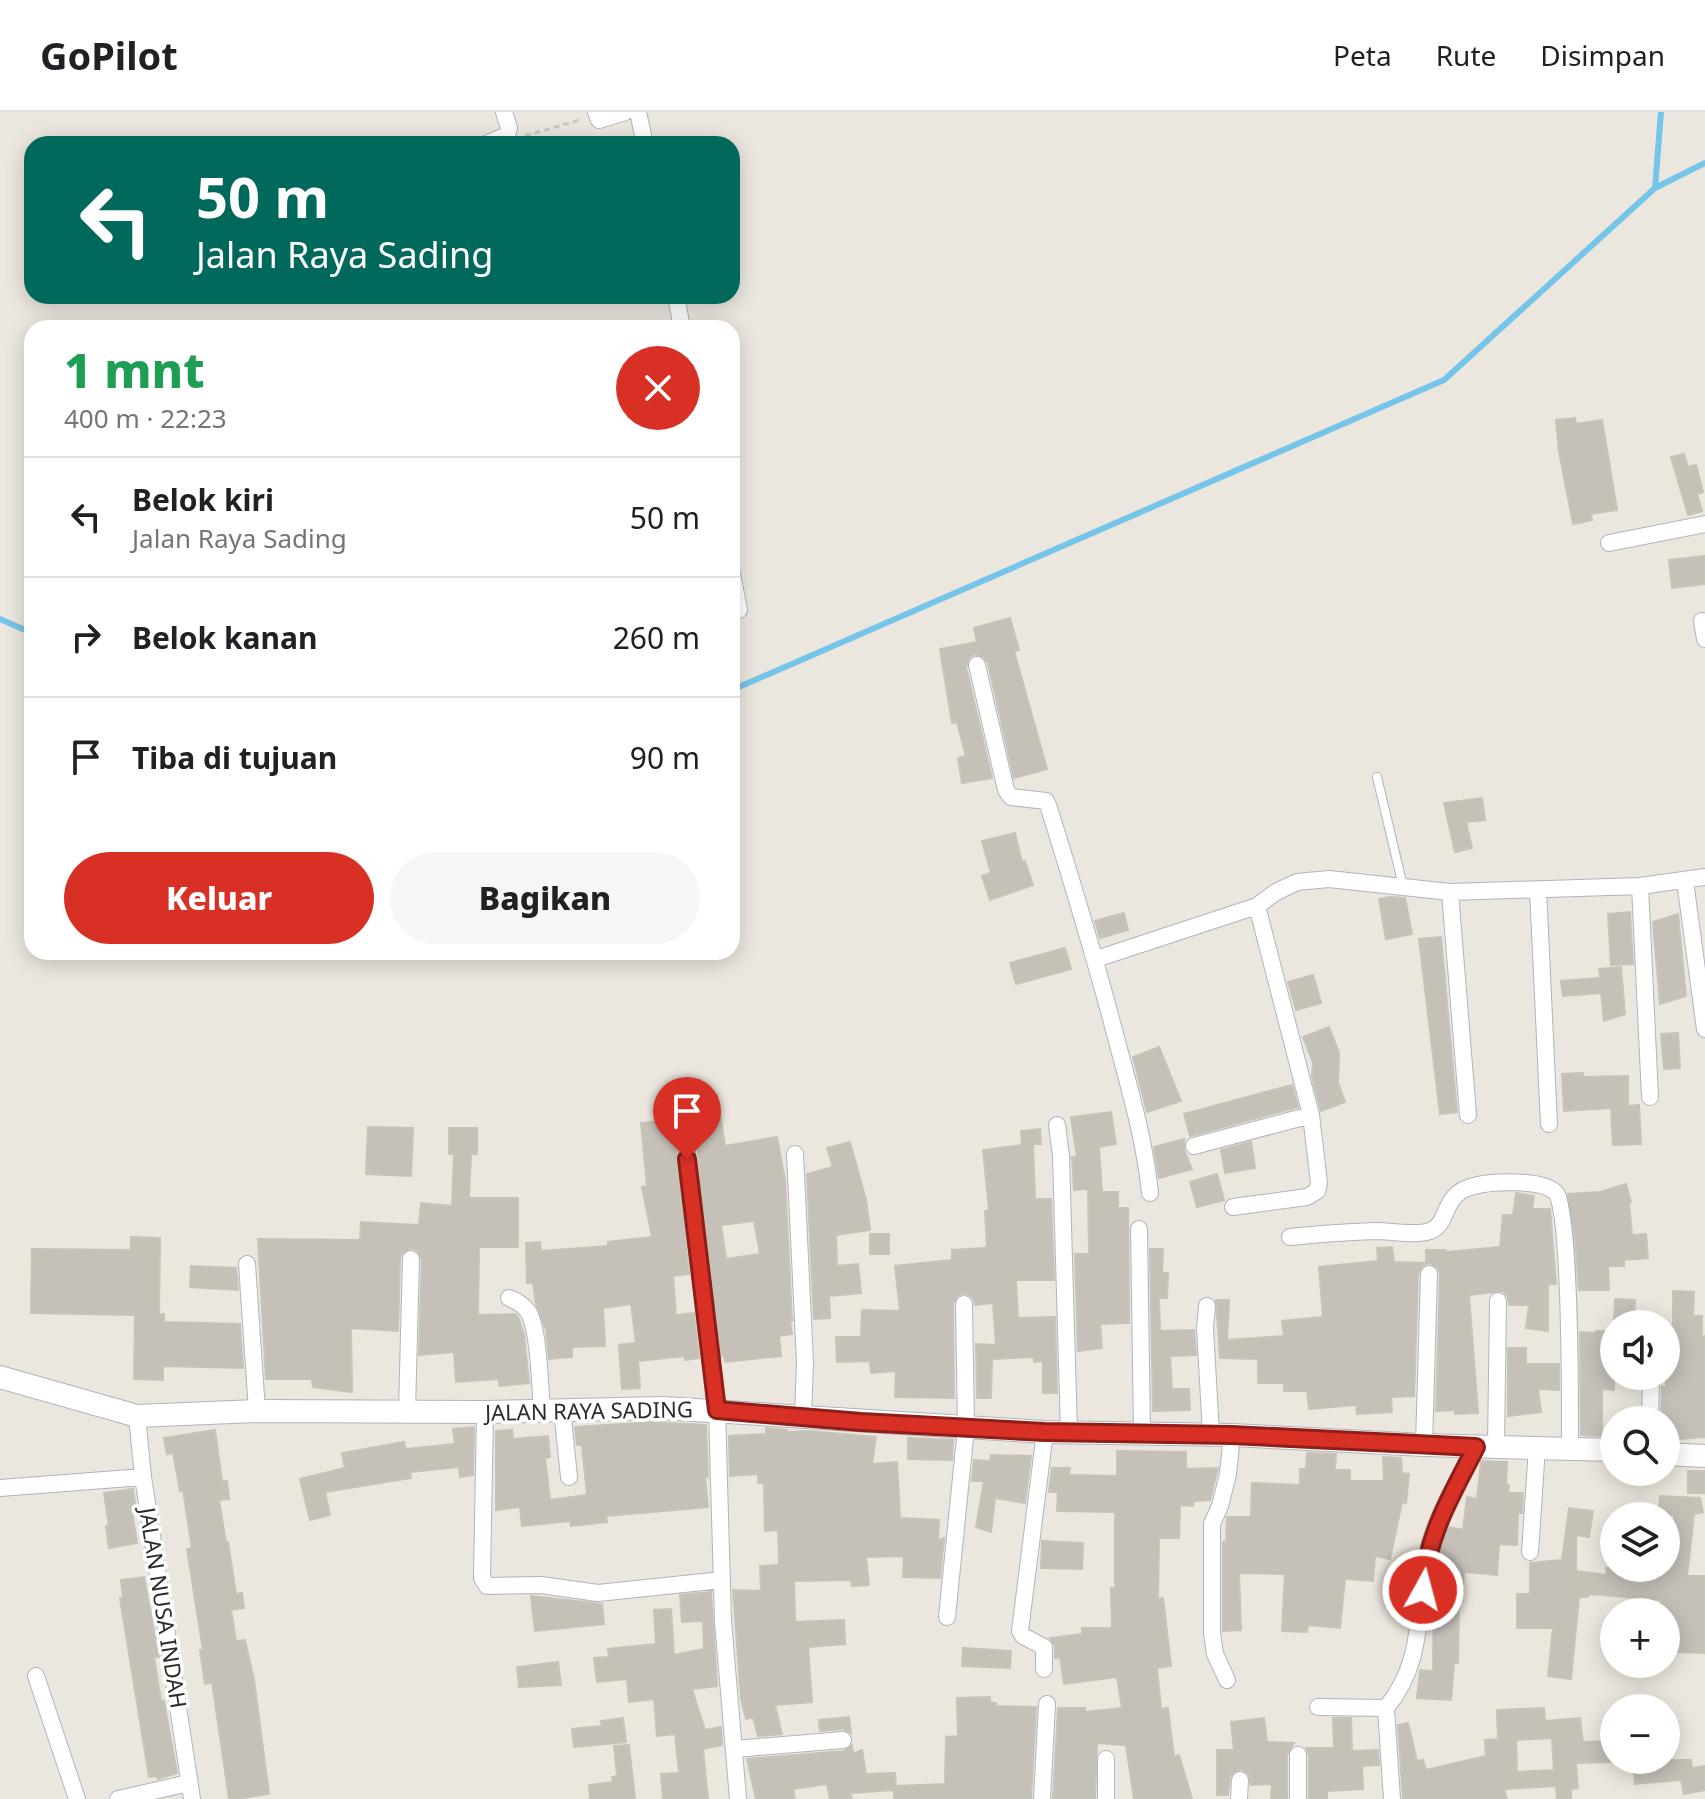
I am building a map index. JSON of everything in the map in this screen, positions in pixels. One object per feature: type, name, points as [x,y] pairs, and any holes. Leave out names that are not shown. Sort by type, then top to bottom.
[{"type":"street","points":[[504,112],[509,128],[507,135]]},
{"type":"street","points":[[597,116],[625,112]]},
{"type":"street","points":[[638,112],[643,136]]},
{"type":"street","points":[[1609,543],[1705,524]]},
{"type":"street","points":[[1702,621],[1705,639]]},
{"type":"street","points":[[977,665],[1006,790],[1011,797],[1046,801],[1096,959],[1131,1096],[1150,1193]]},
{"type":"street","points":[[1096,959],[1257,906],[1297,882],[1329,879],[1450,892],[1640,886],[1705,877]]},
{"type":"street","points":[[1685,881],[1705,1029]]},
{"type":"street","points":[[1640,886],[1650,1097]]},
{"type":"street","points":[[1538,889],[1549,1124]]},
{"type":"street","points":[[1450,892],[1468,1115]]},
{"type":"street","points":[[1233,1207],[1307,1197],[1317,1191],[1318,1167],[1311,1115],[1257,906]]},
{"type":"street","points":[[683,1109],[717,1410],[723,1621],[738,1799]]},
{"type":"street","points":[[1194,1146],[1311,1115]]},
{"type":"street","points":[[1057,1125],[1062,1171],[1069,1432]]},
{"type":"street","points":[[795,1154],[805,1362],[803,1417]]},
{"type":"street","points":[[1290,1237],[1372,1231],[1428,1231],[1439,1225],[1450,1199],[1459,1190],[1484,1183],[1543,1186],[1555,1191],[1561,1199],[1566,1252],[1570,1447]]},
{"type":"street","points":[[1139,1229],[1142,1433]]},
{"type":"street","points":[[407,1411],[411,1259]]},
{"type":"street","points":[[247,1264],[257,1411]]},
{"type":"street","points":[[1424,1445],[1429,1274]]},
{"type":"street","points":[[509,1298],[520,1303],[530,1315],[537,1355],[569,1477]]},
{"type":"street","points":[[1392,1799],[1386,1708],[1411,1668],[1418,1638],[1424,1566],[1433,1534],[1486,1446],[1498,1301]]},
{"type":"street","points":[[947,1617],[966,1428],[964,1304]]},
{"type":"street","points":[[1207,1306],[1205,1328],[1228,1474],[1212,1524],[1212,1633],[1215,1654],[1227,1680]]},
{"type":"street","name":"JALAN RAYA SADING","points":[[0,1377],[137,1416],[257,1411],[485,1412],[663,1408],[1045,1432],[1222,1435],[1424,1445],[1600,1449]]},
{"type":"street","points":[[485,1412],[484,1583],[497,1587],[541,1585],[598,1593],[722,1580]]},
{"type":"street","name":"JALAN NUSA INDAH","points":[[137,1416],[143,1477],[190,1791]]},
{"type":"street","points":[[1044,1669],[1044,1647],[1023,1636],[1020,1631],[1045,1432]]},
{"type":"street","points":[[1530,1552],[1537,1447]]},
{"type":"street","points":[[1680,1455],[1705,1456]]},
{"type":"street","points":[[0,1488],[143,1477]]},
{"type":"street","points":[[36,1676],[77,1799]]},
{"type":"street","points":[[1042,1799],[1047,1704]]},
{"type":"street","points":[[1318,1707],[1386,1708]]},
{"type":"street","points":[[735,1749],[843,1740]]},
{"type":"street","points":[[1298,1755],[1298,1799]]},
{"type":"street","points":[[1106,1759],[1106,1799]]},
{"type":"street","points":[[1239,1799],[1240,1780]]},
{"type":"street","points":[[118,1799],[190,1791]]},
{"type":"lane","points":[[1377,777],[1403,886]]},
{"type":"path","points":[[525,136],[597,116]]},
{"type":"path","points":[[507,135],[514,136]]},
{"type":"building","points":[[1575,418],[1576,424],[1602,420],[1617,510],[1591,514],[1592,520],[1573,524],[1556,420]]},
{"type":"building","points":[[1684,454],[1688,467],[1696,465],[1703,492],[1697,494],[1702,511],[1688,515],[1671,457]]},
{"type":"building","points":[[1705,556],[1705,584],[1672,588],[1669,560]]},
{"type":"building","points":[[1010,618],[1019,650],[1014,651],[1047,769],[1014,778],[988,663],[984,657],[975,654],[969,658],[966,667],[992,778],[962,783],[958,758],[966,756],[957,722],[952,723],[940,649],[977,642],[974,628]]},
{"type":"building","points":[[1482,798],[1485,820],[1466,822],[1472,848],[1455,852],[1444,803]]},
{"type":"building","points":[[1015,833],[1022,862],[1025,861],[1033,885],[990,900],[982,876],[991,873],[982,841]]},
{"type":"building","points":[[1405,898],[1412,934],[1386,939],[1379,899]]},
{"type":"building","points":[[1630,912],[1633,964],[1611,965],[1608,914]]},
{"type":"building","points":[[1124,913],[1128,930],[1100,938],[1095,921]]},
{"type":"building","points":[[1678,914],[1686,996],[1660,1004],[1653,922]]},
{"type":"building","points":[[1441,937],[1457,1112],[1440,1114],[1419,939]]},
{"type":"building","points":[[1065,948],[1071,969],[1016,984],[1010,963]]},
{"type":"building","points":[[1621,967],[1625,1014],[1604,1021],[1601,993],[1563,996],[1561,981],[1600,978],[1599,969]]},
{"type":"building","points":[[1313,975],[1321,1003],[1296,1010],[1288,982]]},
{"type":"building","points":[[1329,1027],[1339,1053],[1338,1083],[1345,1102],[1321,1111],[1312,1077],[1313,1063],[1303,1037]]},
{"type":"building","points":[[1678,1033],[1680,1068],[1664,1069],[1661,1034]]},
{"type":"building","points":[[1159,1047],[1181,1101],[1147,1112],[1133,1057]]},
{"type":"building","points":[[1583,1073],[1583,1077],[1628,1076],[1628,1106],[1639,1105],[1641,1144],[1613,1145],[1611,1108],[1564,1111],[1562,1074]]},
{"type":"building","points":[[700,1080],[703,1097],[717,1095],[725,1146],[777,1137],[785,1180],[792,1321],[792,1334],[779,1336],[781,1356],[725,1362],[724,1355],[721,1356],[694,1108],[688,1099],[680,1099],[678,1083]],"holes":[[[754,1221],[760,1254],[726,1259],[721,1225]]]},
{"type":"building","points":[[1292,1085],[1298,1107],[1190,1136],[1184,1114]]},
{"type":"building","points":[[1111,1112],[1116,1144],[1099,1147],[1102,1192],[1118,1192],[1118,1208],[1128,1208],[1129,1323],[1100,1324],[1102,1348],[1078,1351],[1075,1254],[1089,1254],[1088,1189],[1074,1190],[1072,1157],[1077,1157],[1071,1117]]},
{"type":"building","points":[[673,1120],[689,1274],[673,1276],[676,1315],[694,1313],[699,1358],[685,1360],[685,1356],[638,1361],[640,1388],[622,1389],[619,1345],[636,1343],[631,1304],[603,1308],[605,1346],[572,1347],[572,1357],[549,1359],[546,1330],[536,1304],[533,1283],[527,1283],[526,1243],[540,1242],[541,1251],[608,1246],[608,1242],[652,1237],[642,1187],[647,1186],[641,1123]]},
{"type":"building","points":[[368,1127],[413,1128],[411,1176],[366,1174]]},
{"type":"building","points":[[449,1128],[477,1128],[477,1154],[471,1154],[469,1198],[518,1198],[518,1247],[479,1247],[478,1315],[515,1314],[518,1317],[524,1335],[529,1383],[499,1386],[499,1379],[456,1382],[454,1352],[419,1355],[422,1259],[417,1250],[411,1248],[402,1253],[400,1259],[398,1331],[351,1328],[352,1392],[313,1387],[312,1379],[266,1379],[258,1239],[360,1240],[361,1222],[419,1225],[421,1203],[452,1206],[454,1154],[449,1154]]},
{"type":"building","points":[[1040,1129],[1041,1144],[1033,1144],[1035,1199],[1051,1199],[1054,1280],[1016,1280],[1018,1318],[1055,1317],[1057,1393],[1043,1393],[1043,1361],[1034,1362],[1034,1357],[992,1359],[991,1398],[977,1398],[976,1344],[996,1345],[993,1303],[975,1305],[973,1298],[965,1293],[958,1295],[953,1304],[954,1398],[895,1397],[896,1371],[871,1373],[870,1361],[837,1362],[836,1337],[861,1337],[862,1310],[900,1311],[895,1266],[952,1260],[952,1250],[987,1246],[985,1211],[989,1210],[983,1150],[1022,1145],[1021,1131]]},
{"type":"building","points":[[1184,1139],[1184,1150],[1192,1169],[1159,1178],[1154,1147]]},
{"type":"building","points":[[850,1142],[866,1200],[870,1230],[836,1235],[837,1266],[858,1264],[861,1293],[829,1296],[830,1318],[814,1319],[807,1174],[833,1167],[827,1148]]},
{"type":"building","points":[[1251,1142],[1255,1168],[1225,1173],[1221,1150]]},
{"type":"building","points":[[1217,1174],[1224,1200],[1197,1207],[1190,1182]]},
{"type":"building","points":[[1626,1184],[1631,1202],[1632,1235],[1646,1234],[1648,1258],[1624,1260],[1624,1266],[1608,1266],[1609,1290],[1579,1290],[1575,1233],[1568,1194],[1600,1192]]},
{"type":"building","points":[[1516,1193],[1534,1196],[1532,1209],[1550,1209],[1556,1284],[1548,1284],[1548,1331],[1526,1328],[1529,1305],[1509,1305],[1508,1296],[1503,1291],[1469,1295],[1478,1413],[1436,1411],[1440,1274],[1438,1268],[1430,1263],[1423,1265],[1418,1274],[1414,1396],[1391,1397],[1392,1412],[1357,1414],[1356,1405],[1309,1409],[1307,1391],[1284,1391],[1284,1383],[1258,1383],[1258,1359],[1220,1358],[1216,1300],[1229,1300],[1227,1340],[1284,1336],[1282,1321],[1323,1317],[1319,1267],[1378,1261],[1377,1248],[1392,1247],[1394,1262],[1426,1263],[1426,1250],[1446,1252],[1500,1247],[1503,1215],[1513,1215]]},
{"type":"building","points":[[870,1234],[889,1234],[889,1254],[870,1254]]},
{"type":"building","points":[[131,1237],[160,1238],[159,1314],[164,1314],[164,1322],[240,1324],[243,1368],[163,1366],[163,1380],[134,1379],[135,1315],[31,1313],[32,1249],[131,1250]]},
{"type":"building","points":[[1150,1249],[1163,1249],[1162,1273],[1168,1273],[1167,1298],[1159,1298],[1160,1331],[1194,1330],[1196,1355],[1170,1356],[1172,1389],[1189,1389],[1190,1410],[1153,1411]]},
{"type":"building","points":[[191,1266],[236,1268],[238,1290],[190,1287]]},
{"type":"building","points":[[1673,1291],[1694,1292],[1693,1316],[1702,1316],[1702,1337],[1705,1336],[1705,1437],[1680,1439],[1680,1406],[1661,1406],[1662,1390],[1680,1390],[1680,1310],[1673,1310]]},
{"type":"building","points":[[1615,1299],[1635,1300],[1635,1310],[1615,1310]]},
{"type":"building","points":[[1600,1331],[1600,1436],[1581,1435],[1580,1332]]},
{"type":"building","points":[[1508,1348],[1526,1348],[1526,1364],[1559,1364],[1559,1390],[1538,1389],[1541,1412],[1508,1416]]},
{"type":"building","points":[[654,1422],[706,1425],[708,1507],[606,1516],[607,1522],[571,1526],[570,1521],[522,1526],[520,1507],[496,1510],[496,1431],[512,1430],[513,1439],[548,1436],[550,1457],[545,1458],[550,1500],[587,1495],[582,1445],[577,1445],[575,1427]]},
{"type":"building","points":[[474,1427],[473,1475],[460,1477],[459,1467],[410,1472],[411,1478],[325,1492],[330,1515],[310,1520],[300,1479],[345,1468],[342,1453],[404,1442],[406,1449],[455,1444],[453,1429]]},
{"type":"building","points":[[766,1428],[876,1437],[872,1464],[897,1462],[900,1518],[939,1520],[938,1540],[944,1538],[940,1578],[903,1577],[904,1556],[866,1557],[869,1585],[852,1586],[851,1580],[794,1581],[795,1622],[844,1620],[845,1644],[808,1647],[812,1702],[775,1705],[782,1734],[758,1736],[753,1717],[746,1719],[741,1699],[733,1590],[761,1591],[760,1566],[779,1565],[778,1530],[765,1531],[764,1483],[758,1483],[758,1474],[730,1476],[729,1436],[766,1434]]},
{"type":"building","points":[[215,1430],[222,1482],[227,1481],[229,1499],[219,1500],[226,1543],[236,1594],[242,1593],[244,1608],[231,1610],[236,1641],[245,1640],[254,1680],[269,1794],[236,1799],[229,1799],[212,1682],[205,1684],[200,1650],[203,1650],[187,1549],[192,1548],[183,1490],[180,1491],[173,1453],[167,1454],[164,1438]]},
{"type":"building","points":[[908,1438],[953,1440],[952,1460],[908,1459]]},
{"type":"building","points":[[1117,1451],[1186,1452],[1186,1469],[1218,1468],[1210,1500],[1194,1501],[1193,1506],[1180,1505],[1179,1538],[1159,1538],[1158,1599],[1163,1598],[1171,1666],[1157,1668],[1161,1709],[1168,1708],[1174,1757],[1179,1755],[1192,1799],[1134,1799],[1126,1745],[1097,1743],[1095,1799],[1053,1799],[1058,1708],[1085,1708],[1085,1712],[1122,1708],[1117,1677],[1064,1684],[1060,1657],[1055,1658],[1055,1646],[1050,1638],[1082,1634],[1082,1628],[1112,1628],[1115,1512],[1057,1511],[1058,1492],[1049,1492],[1052,1468],[1070,1468],[1069,1475],[1117,1476]]},
{"type":"building","points":[[1307,1453],[1336,1454],[1335,1470],[1350,1470],[1350,1481],[1384,1481],[1383,1457],[1401,1458],[1402,1473],[1409,1474],[1406,1503],[1402,1502],[1390,1559],[1375,1556],[1373,1581],[1345,1579],[1340,1628],[1308,1625],[1307,1632],[1282,1631],[1285,1574],[1239,1573],[1241,1630],[1223,1631],[1223,1542],[1226,1542],[1227,1517],[1251,1517],[1252,1483],[1300,1485],[1300,1469],[1306,1469]]},
{"type":"building","points":[[991,1455],[1031,1456],[1025,1503],[995,1498],[991,1532],[976,1527],[984,1481],[972,1481],[974,1460],[990,1461]]},
{"type":"building","points":[[1481,1461],[1507,1462],[1508,1493],[1523,1493],[1522,1513],[1518,1513],[1517,1545],[1499,1544],[1497,1575],[1464,1572],[1462,1596],[1459,1596],[1458,1663],[1454,1663],[1451,1700],[1417,1698],[1420,1670],[1433,1671],[1434,1580],[1443,1540],[1448,1527],[1463,1530],[1467,1497],[1477,1499]]},
{"type":"building","points":[[1688,1471],[1705,1471],[1705,1493],[1688,1493]]},
{"type":"building","points":[[133,1489],[136,1511],[132,1512],[137,1543],[109,1548],[104,1493]]},
{"type":"building","points":[[1660,1496],[1700,1498],[1703,1512],[1694,1514],[1687,1576],[1705,1576],[1705,1653],[1680,1652],[1680,1598],[1589,1594],[1588,1597],[1579,1597],[1571,1679],[1548,1676],[1553,1628],[1517,1628],[1517,1594],[1530,1594],[1530,1563],[1562,1560],[1569,1508],[1593,1511],[1589,1537],[1576,1535],[1576,1571],[1600,1574],[1600,1582],[1680,1582],[1680,1502],[1660,1502]]},
{"type":"building","points":[[1042,1541],[1083,1543],[1082,1569],[1041,1568]]},
{"type":"building","points":[[144,1577],[159,1657],[154,1657],[161,1701],[164,1701],[177,1773],[158,1779],[157,1776],[149,1777],[120,1598],[123,1598],[121,1580]]},
{"type":"building","points":[[711,1592],[717,1686],[692,1689],[705,1730],[721,1727],[722,1745],[703,1749],[708,1799],[663,1799],[661,1774],[679,1773],[675,1734],[657,1736],[654,1699],[629,1702],[627,1679],[597,1682],[594,1658],[609,1657],[608,1649],[656,1644],[654,1610],[671,1609],[674,1655],[704,1649],[703,1621],[682,1622],[680,1595]]},
{"type":"building","points":[[531,1596],[602,1604],[604,1624],[535,1631]]},
{"type":"building","points":[[963,1648],[1011,1651],[1010,1668],[962,1666]]},
{"type":"building","points":[[558,1662],[561,1685],[519,1687],[517,1667]]},
{"type":"building","points":[[990,1697],[990,1702],[996,1703],[996,1706],[1036,1707],[1031,1799],[894,1799],[894,1790],[850,1793],[852,1799],[830,1799],[827,1784],[793,1789],[795,1799],[756,1799],[747,1759],[844,1751],[852,1745],[853,1754],[862,1750],[866,1774],[895,1773],[896,1786],[945,1784],[946,1737],[958,1736],[957,1698]]},
{"type":"building","points":[[1544,1708],[1545,1721],[1580,1718],[1583,1742],[1600,1741],[1600,1762],[1576,1763],[1578,1788],[1571,1789],[1571,1799],[1557,1799],[1556,1786],[1504,1789],[1507,1799],[1403,1799],[1398,1725],[1408,1723],[1417,1761],[1423,1760],[1426,1770],[1486,1756],[1485,1740],[1498,1739],[1497,1710]],"holes":[[[1552,1738],[1554,1770],[1517,1772],[1516,1740]]]},
{"type":"building","points":[[849,1717],[851,1733],[843,1729],[820,1731],[819,1720]]},
{"type":"building","points":[[623,1718],[626,1742],[574,1747],[572,1729],[602,1726],[601,1721]]},
{"type":"building","points":[[1264,1718],[1267,1742],[1294,1743],[1287,1755],[1287,1799],[1271,1799],[1272,1784],[1251,1785],[1249,1774],[1241,1769],[1230,1775],[1228,1795],[1217,1795],[1217,1750],[1234,1750],[1231,1722]]},
{"type":"building","points":[[1333,1718],[1351,1718],[1352,1751],[1378,1750],[1379,1765],[1362,1766],[1363,1789],[1327,1791],[1327,1799],[1309,1799],[1309,1755],[1306,1748],[1334,1748]]},
{"type":"building","points":[[629,1745],[635,1799],[590,1799],[589,1785],[613,1782],[612,1777],[617,1776],[614,1746]]},
{"type":"building","points":[[1680,1760],[1691,1760],[1692,1768],[1705,1766],[1705,1790],[1684,1794],[1681,1780],[1635,1784],[1634,1774],[1680,1774]]},
{"type":"waterway","points":[[1655,188],[1661,112]]},
{"type":"waterway","points":[[740,687],[1444,380],[1655,188],[1705,163]]},
{"type":"waterway","points":[[0,619],[24,630]]},
{"type":"route","points":[[687,1159],[717,1410],[1045,1432],[1232,1435],[1476,1447],[1433,1534],[1424,1566],[1423,1590]]}]
